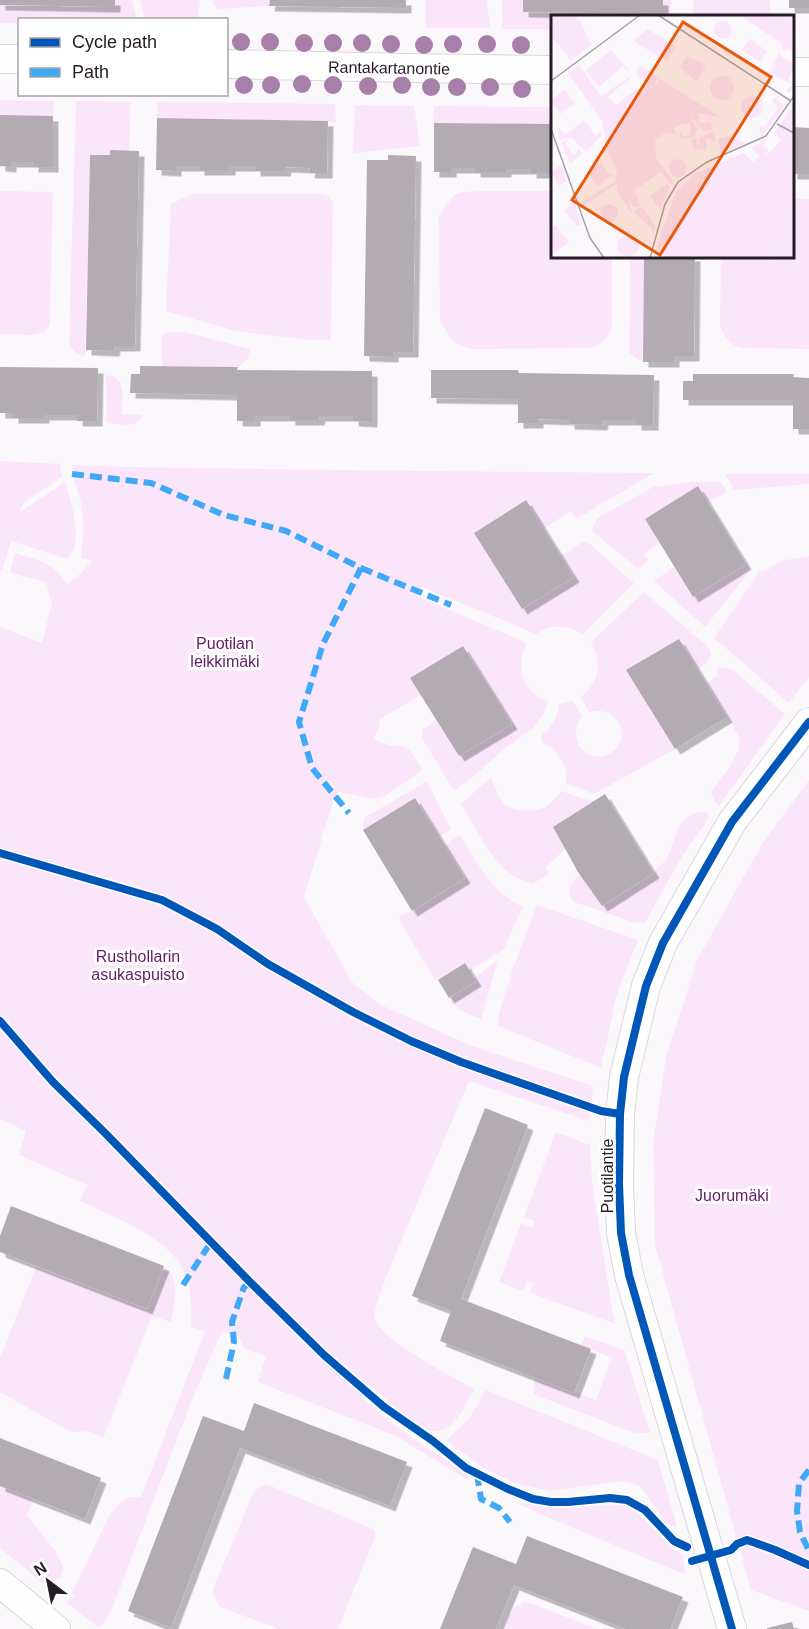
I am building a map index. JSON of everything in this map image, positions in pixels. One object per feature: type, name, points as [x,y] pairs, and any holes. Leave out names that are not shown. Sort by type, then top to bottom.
[{"type":"street","points":[[0,59],[18,60]]},
{"type":"street","name":"Rantakartanontie","points":[[228,64],[551,70]]},
{"type":"street","name":"Puotilantie","points":[[732,1629],[630,1275],[621,1233],[620,1114],[624,1077],[635,1026],[646,986],[663,942],[732,822],[809,722]]},
{"type":"street","points":[[0,1583],[56,1629]]},
{"type":"green space","points":[[115,0],[132,0],[137,18],[18,18],[18,23],[0,23],[0,5],[115,7]]},
{"type":"green space","points":[[140,0],[200,0],[198,18],[145,18]]},
{"type":"green space","points":[[212,0],[270,0],[269,6],[218,9],[213,5]]},
{"type":"green space","points":[[425,0],[487,0],[490,28],[425,28]]},
{"type":"green space","points":[[502,0],[523,0],[523,12],[662,14],[663,0],[671,0],[671,15],[551,15],[551,29],[502,29]]},
{"type":"green space","points":[[693,0],[770,0],[770,15],[693,15]]},
{"type":"green space","points":[[0,100],[54,101],[53,116],[0,115]]},
{"type":"green space","points":[[76,101],[131,102],[129,151],[90,156],[85,357],[79,355],[69,342]]},
{"type":"green space","points":[[157,102],[335,104],[336,122],[157,118]]},
{"type":"green space","points":[[355,105],[414,106],[420,146],[353,153]]},
{"type":"green space","points":[[434,106],[551,107],[551,124],[434,123]]},
{"type":"green space","points":[[0,191],[53,192],[50,325],[45,332],[31,335],[0,334]]},
{"type":"green space","points":[[551,191],[551,258],[612,258],[612,329],[602,343],[584,348],[471,349],[453,342],[440,320],[439,215],[454,195],[462,192]]},
{"type":"green space","points":[[192,194],[322,194],[329,196],[333,203],[331,340],[309,340],[235,331],[166,311],[171,204]]},
{"type":"green space","points":[[794,199],[809,199],[809,349],[735,346],[725,337],[720,326],[721,258],[794,258]]},
{"type":"green space","points":[[630,258],[644,258],[643,362],[629,352]]},
{"type":"green space","points":[[167,332],[185,332],[250,349],[248,358],[238,367],[162,366],[162,336]]},
{"type":"green space","points":[[106,375],[118,379],[121,384],[122,414],[142,415],[139,422],[128,425],[107,423]]},
{"type":"green space","points":[[0,461],[60,464],[62,477],[23,503],[20,512],[65,482],[76,533],[75,544],[67,559],[11,541],[2,571],[0,570]]},
{"type":"green space","points":[[72,465],[654,473],[576,519],[571,511],[543,529],[525,500],[474,533],[522,609],[574,577],[561,556],[583,542],[590,544],[634,583],[583,634],[571,629],[553,627],[536,634],[422,587],[416,596],[527,643],[521,661],[523,678],[532,692],[548,702],[543,715],[532,729],[454,791],[422,738],[423,729],[436,720],[459,756],[511,724],[463,646],[411,678],[421,695],[380,719],[379,728],[373,739],[388,745],[405,747],[423,770],[385,796],[374,799],[339,792],[333,802],[304,897],[352,982],[381,1005],[472,1046],[593,1086],[589,1121],[469,1081],[388,1272],[375,1309],[375,1321],[398,1344],[474,1389],[464,1409],[454,1422],[442,1430],[435,1431],[410,1419],[367,1383],[362,1398],[412,1438],[469,1474],[468,1480],[396,1436],[258,1382],[266,1356],[245,1349],[238,1336],[222,1332],[195,1392],[110,1614],[99,1628],[67,1603],[110,1514],[123,1500],[141,1497],[205,1331],[191,1327],[190,1288],[182,1267],[173,1255],[150,1236],[80,1201],[87,1185],[19,1155],[26,1131],[0,1119],[0,627],[42,643],[52,604],[46,582],[10,573],[15,553],[50,566],[67,584],[92,561],[81,558],[83,516]]},
{"type":"green space","points":[[725,474],[809,474],[809,484],[734,490]]},
{"type":"green space","points":[[690,482],[721,482],[727,492],[708,502],[698,487],[645,519],[660,543],[644,554],[648,561],[638,569],[592,531],[597,518],[653,487]]},
{"type":"green space","points":[[809,556],[809,677],[789,703],[714,638],[759,572],[768,570],[780,561]]},
{"type":"green space","points":[[746,564],[750,569],[705,627],[654,581],[674,567],[693,597]]},
{"type":"green space","points":[[644,592],[707,646],[711,652],[707,662],[698,670],[679,639],[627,670],[675,749],[594,794],[566,783],[562,760],[552,748],[542,742],[542,734],[554,721],[559,704],[573,701],[582,717],[576,732],[580,747],[586,753],[601,757],[617,748],[621,740],[620,725],[608,713],[589,712],[581,697],[592,685],[597,672],[597,658],[591,642]]},
{"type":"green space","points":[[720,667],[732,669],[785,714],[719,806],[714,801],[711,792],[730,767],[738,751],[740,740],[707,684],[718,675],[716,671]]},
{"type":"green space","points":[[491,777],[503,803],[517,810],[529,811],[544,808],[561,791],[593,802],[553,827],[566,848],[546,867],[549,874],[532,884],[508,872],[498,862],[461,804]]},
{"type":"green space","name":"Juorumäki","points":[[809,780],[809,1611],[751,1590],[655,1245],[653,1145],[666,1057],[697,960],[763,842]]},
{"type":"green space","points":[[427,781],[451,829],[439,837],[415,798],[363,830],[364,818]]},
{"type":"green space","points":[[699,812],[706,812],[709,815],[708,819],[681,858],[645,923],[636,923],[574,902],[571,898],[570,887],[580,874],[602,906],[645,879],[666,859],[684,820]]},
{"type":"green space","points":[[460,835],[494,886],[523,907],[503,950],[470,970],[465,963],[435,980],[401,924],[399,916],[412,911],[465,878],[444,846]]},
{"type":"green space","points":[[537,905],[638,940],[617,994],[601,1068],[498,1026],[499,1013],[513,968]]},
{"type":"green space","points":[[498,960],[481,1019],[455,1006],[449,998],[476,981],[474,978]]},
{"type":"green space","points":[[556,1132],[590,1145],[592,1181],[616,1324],[530,1293],[533,1283],[528,1280],[523,1291],[499,1282],[521,1223],[533,1228],[535,1221],[524,1217]]},
{"type":"green space","points":[[164,1266],[175,1285],[171,1322],[152,1316],[103,1438],[89,1431],[71,1432],[0,1392],[0,1358],[36,1267],[147,1309]]},
{"type":"green space","points":[[585,1336],[624,1350],[650,1433],[636,1433],[621,1428],[533,1394],[535,1378],[596,1400],[612,1358],[581,1345]]},
{"type":"green space","points":[[486,1390],[658,1460],[677,1527],[665,1523],[638,1485],[622,1481],[550,1491],[517,1484],[483,1468],[446,1440],[468,1420]]},
{"type":"green space","points":[[266,1484],[375,1530],[375,1537],[338,1629],[279,1629],[220,1607],[212,1592],[254,1491]]},
{"type":"green space","points":[[0,1486],[33,1499],[27,1515],[57,1553],[63,1567],[60,1577],[46,1586],[0,1548]]},
{"type":"green space","points":[[515,1502],[553,1507],[623,1505],[636,1511],[673,1549],[682,1554],[686,1575],[540,1514]]},
{"type":"green space","points":[[524,1602],[597,1629],[504,1629],[513,1610]]},
{"type":"building","points":[[0,0],[115,0],[115,7],[0,5]]},
{"type":"building","points":[[270,0],[406,0],[406,8],[269,6]]},
{"type":"building","points":[[523,0],[663,0],[663,14],[523,12]]},
{"type":"building","points":[[789,0],[809,0],[809,8],[789,8]]},
{"type":"building","points":[[0,115],[53,116],[53,167],[33,167],[33,162],[11,162],[11,167],[0,166]]},
{"type":"building","points":[[157,118],[328,121],[327,173],[309,173],[310,168],[286,167],[285,171],[255,171],[255,166],[230,166],[230,170],[199,170],[199,166],[176,166],[176,171],[156,170]]},
{"type":"building","points":[[434,123],[551,124],[551,173],[531,173],[531,169],[475,172],[475,168],[451,168],[451,172],[434,172]]},
{"type":"building","points":[[794,127],[809,128],[809,174],[794,174]]},
{"type":"building","points":[[110,150],[139,151],[135,346],[115,346],[114,351],[86,350],[90,155],[110,155]]},
{"type":"building","points":[[388,155],[416,156],[413,352],[393,352],[393,357],[364,356],[367,160],[388,160]]},
{"type":"building","points":[[644,258],[695,258],[694,356],[674,356],[674,362],[643,362]]},
{"type":"building","points":[[140,366],[238,367],[237,370],[372,371],[372,422],[353,421],[353,416],[320,416],[319,420],[290,420],[290,416],[255,416],[255,421],[237,421],[237,395],[130,393],[131,374],[140,374]]},
{"type":"building","points":[[0,367],[98,368],[97,421],[77,421],[77,415],[13,418],[13,413],[0,413]]},
{"type":"building","points":[[431,370],[518,370],[519,373],[654,375],[653,425],[636,425],[636,420],[603,420],[602,425],[569,424],[569,420],[538,419],[538,423],[518,423],[518,399],[431,398]]},
{"type":"building","points":[[693,374],[794,374],[793,377],[809,378],[809,429],[793,429],[793,400],[683,400],[683,381],[693,381]]},
{"type":"building","points":[[698,486],[746,564],[693,597],[645,519]]},
{"type":"building","points":[[526,500],[574,577],[522,609],[474,533]]},
{"type":"building","points":[[679,639],[727,717],[675,749],[626,670]]},
{"type":"building","points":[[463,646],[512,724],[459,756],[410,678]]},
{"type":"building","points":[[605,794],[654,873],[602,906],[578,872],[553,827]]},
{"type":"building","points":[[415,798],[465,878],[412,911],[363,830]]},
{"type":"building","points":[[465,963],[476,981],[449,998],[438,980]]},
{"type":"building","points":[[485,1108],[528,1125],[461,1299],[591,1349],[574,1393],[440,1341],[451,1311],[412,1296]]},
{"type":"building","points":[[11,1206],[164,1266],[147,1309],[0,1252],[0,1236]]},
{"type":"building","points":[[254,1403],[407,1462],[390,1506],[240,1448],[171,1628],[128,1611],[203,1416],[244,1431]]},
{"type":"building","points":[[0,1438],[101,1478],[85,1519],[0,1486]]},
{"type":"building","points":[[527,1536],[683,1597],[670,1629],[625,1629],[514,1585],[496,1629],[440,1629],[473,1547],[516,1564]]},
{"type":"building","points":[[792,1622],[794,1629],[767,1629],[767,1628]]},
{"type":"marked path","points":[[72,474],[151,483],[224,515],[286,531],[361,568],[323,644],[299,722],[312,768],[349,813]]},
{"type":"marked path","points":[[361,568],[451,605]]},
{"type":"marked path","points":[[183,1285],[211,1242]]},
{"type":"marked path","points":[[226,1379],[234,1342],[232,1322],[244,1287],[251,1283]]},
{"type":"marked path","points":[[809,1470],[799,1483],[797,1511],[800,1532],[809,1551]]},
{"type":"marked path","points":[[477,1474],[481,1499],[499,1508],[510,1522]]},
{"type":"cycle path","points":[[732,1629],[629,1275],[621,1233],[620,1114],[624,1077],[646,986],[663,943],[732,822],[809,722]]},
{"type":"cycle path","points":[[0,853],[162,900],[217,929],[268,964],[353,1012],[411,1041],[461,1062],[601,1111],[620,1114]]},
{"type":"cycle path","points":[[0,1021],[53,1082],[251,1283],[324,1355],[384,1407],[433,1441],[466,1468],[508,1489],[533,1499],[551,1502],[610,1498],[627,1500],[645,1510],[674,1541],[687,1547]]},
{"type":"cycle path","points":[[692,1561],[731,1550],[737,1544],[747,1540],[809,1565]]},
{"type":"park label","name":"Puotilan leikkimäki","points":[[225,652]]},
{"type":"park label","name":"Rusthollarin asukaspuisto","points":[[138,965]]}]
